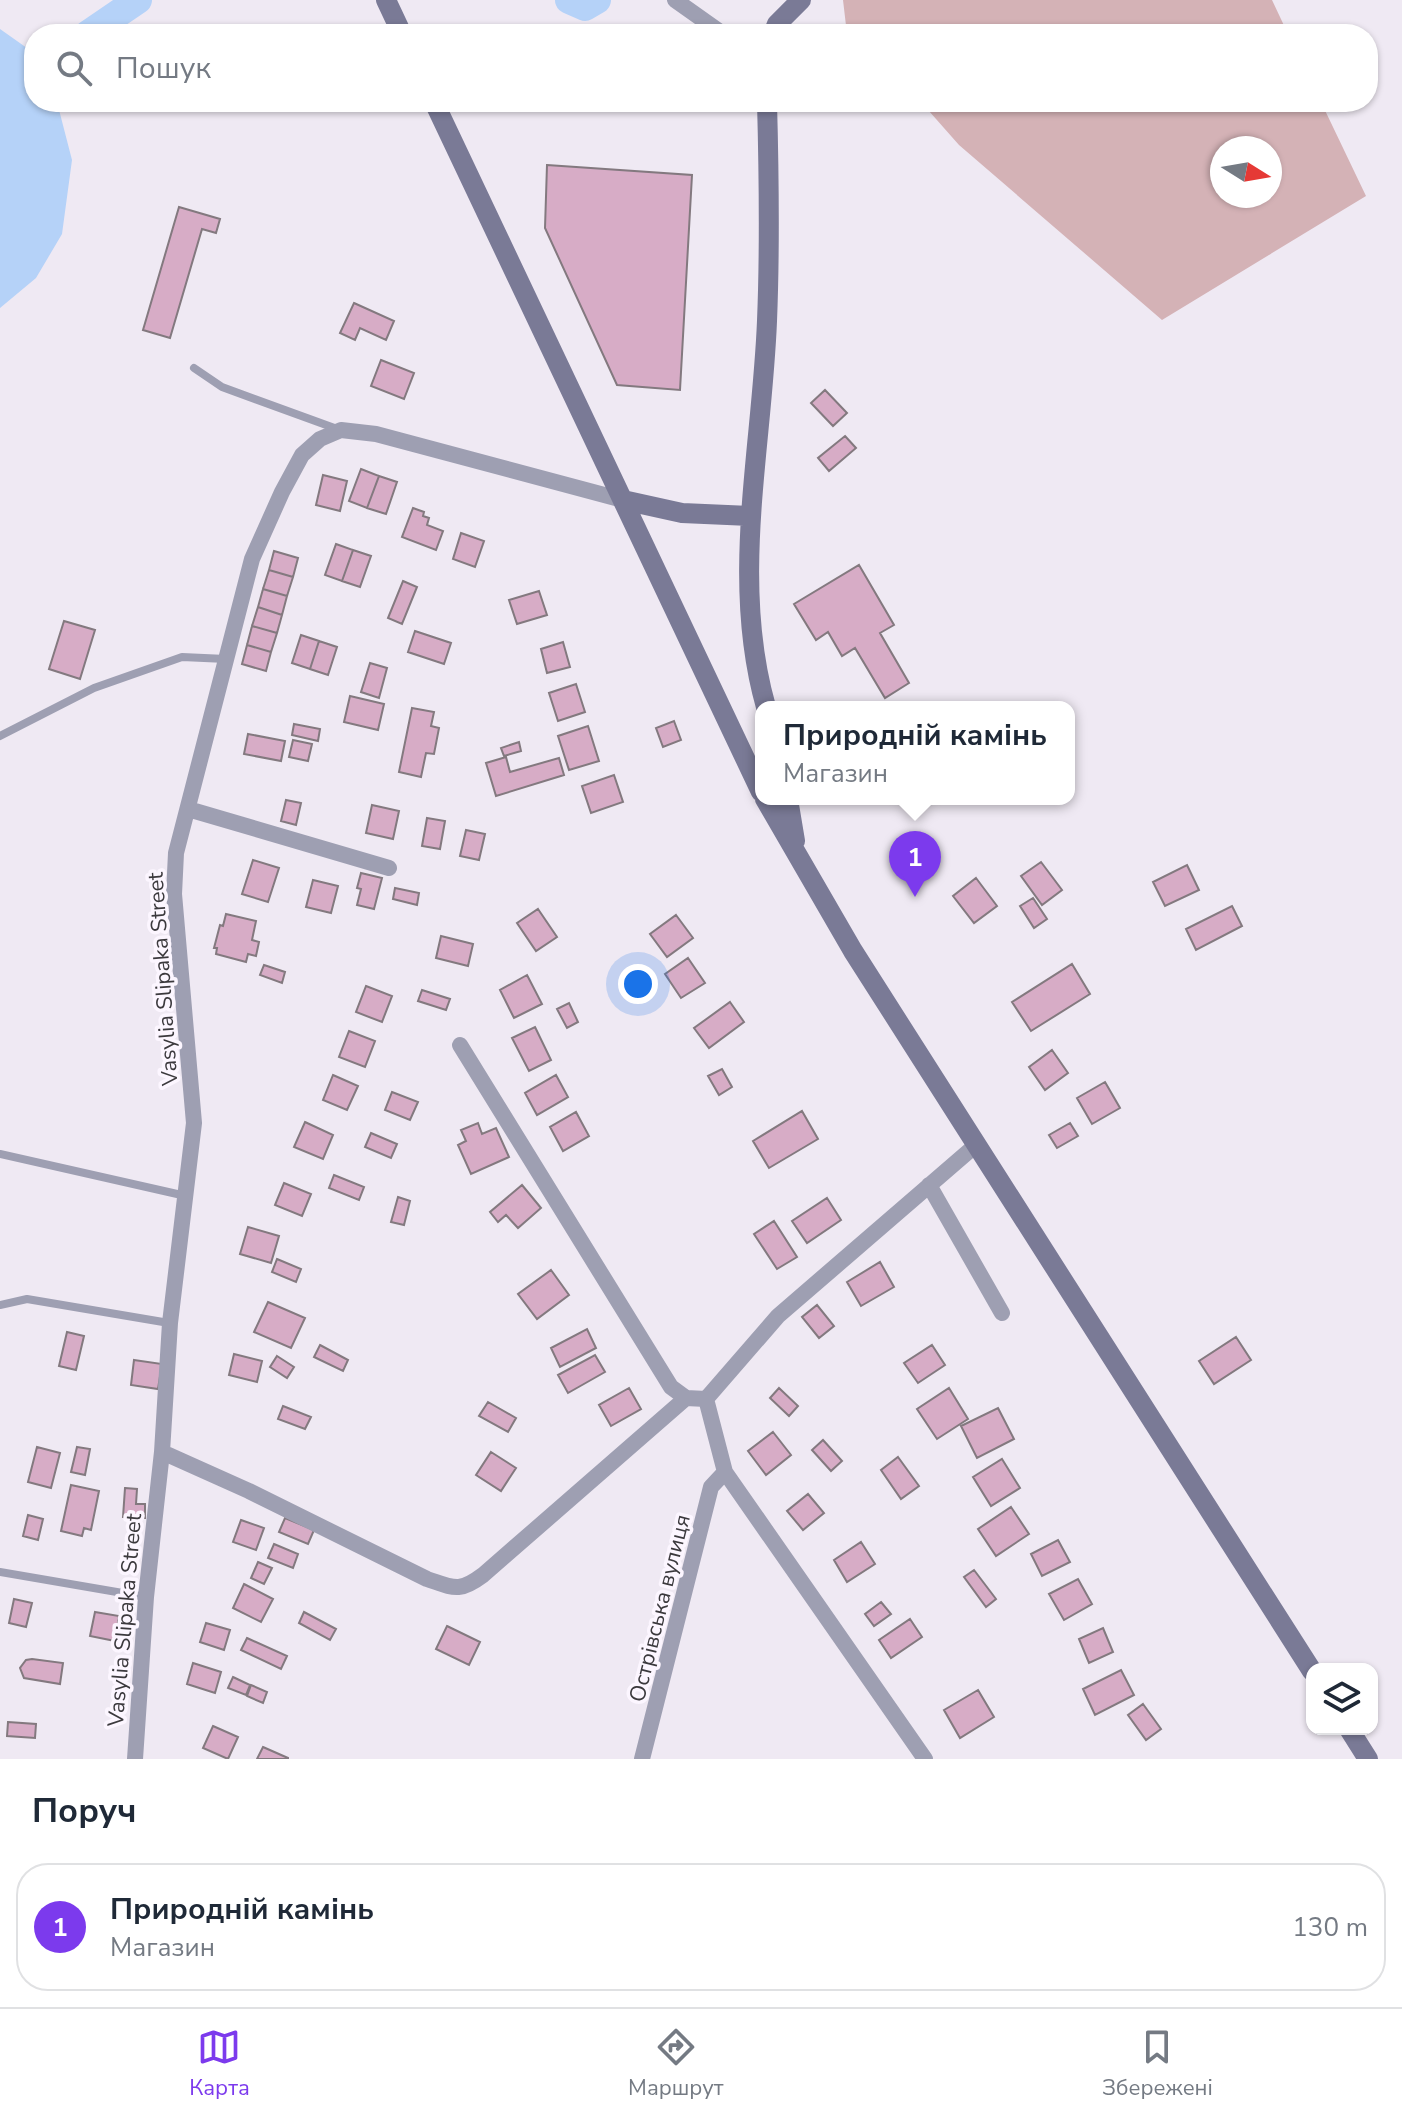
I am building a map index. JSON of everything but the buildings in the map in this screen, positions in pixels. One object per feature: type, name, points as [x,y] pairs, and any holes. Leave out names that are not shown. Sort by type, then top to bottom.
[{"type":"main road","points":[[386,0],[397,24]]},
{"type":"main road","points":[[777,24],[801,0]]},
{"type":"main road","points":[[439,112],[755,779]]},
{"type":"main road","points":[[765,701],[751,622],[750,516],[767,321],[767,112]]},
{"type":"main road","points":[[623,500],[682,513],[750,516]]},
{"type":"main road","points":[[768,805],[853,951],[1307,1663]]},
{"type":"main road","points":[[789,805],[798,857]]},
{"type":"main road","points":[[1353,1735],[1368,1759]]},
{"type":"street","points":[[675,0],[709,24]]},
{"type":"street","points":[[341,430],[376,434],[623,500]]},
{"type":"street","name":"Vasylia Slipaka Street","points":[[135,1759],[170,1323],[194,1123],[174,894],[176,853],[252,559],[302,455],[320,439],[341,430]]},
{"type":"street","points":[[188,809],[389,868]]},
{"type":"street","points":[[460,1045],[671,1387],[686,1398],[706,1399]]},
{"type":"street","points":[[706,1399],[778,1316],[976,1145]]},
{"type":"street","points":[[929,1185],[1002,1313]]},
{"type":"street","points":[[162,1452],[249,1491],[427,1579],[459,1589],[483,1575],[686,1398]]},
{"type":"street","points":[[706,1399],[725,1472],[925,1759]]},
{"type":"street","name":"Острівська вулиця","points":[[642,1759],[711,1487],[725,1472]]},
{"type":"lane","points":[[194,368],[222,387],[341,430]]},
{"type":"lane","points":[[0,736],[94,688],[182,657],[227,659]]},
{"type":"lane","points":[[0,1154],[187,1196]]},
{"type":"lane","points":[[0,1305],[27,1299],[170,1323]]},
{"type":"lane","points":[[0,1572],[146,1597]]},
{"type":"shaded area","points":[[843,0],[1272,0],[1283,24],[846,24]]},
{"type":"shaded area","points":[[930,112],[1326,112],[1366,196],[1162,320],[959,145]]},
{"type":"water","points":[[0,29],[24,46],[24,112],[60,112],[72,160],[62,234],[36,278],[0,308]]},
{"type":"waterway","points":[[103,24],[138,0]]},
{"type":"waterway","points":[[569,0],[585,7],[597,0]]},
{"type":"place","name":"Природній камінь","points":[[915,897]]}]
